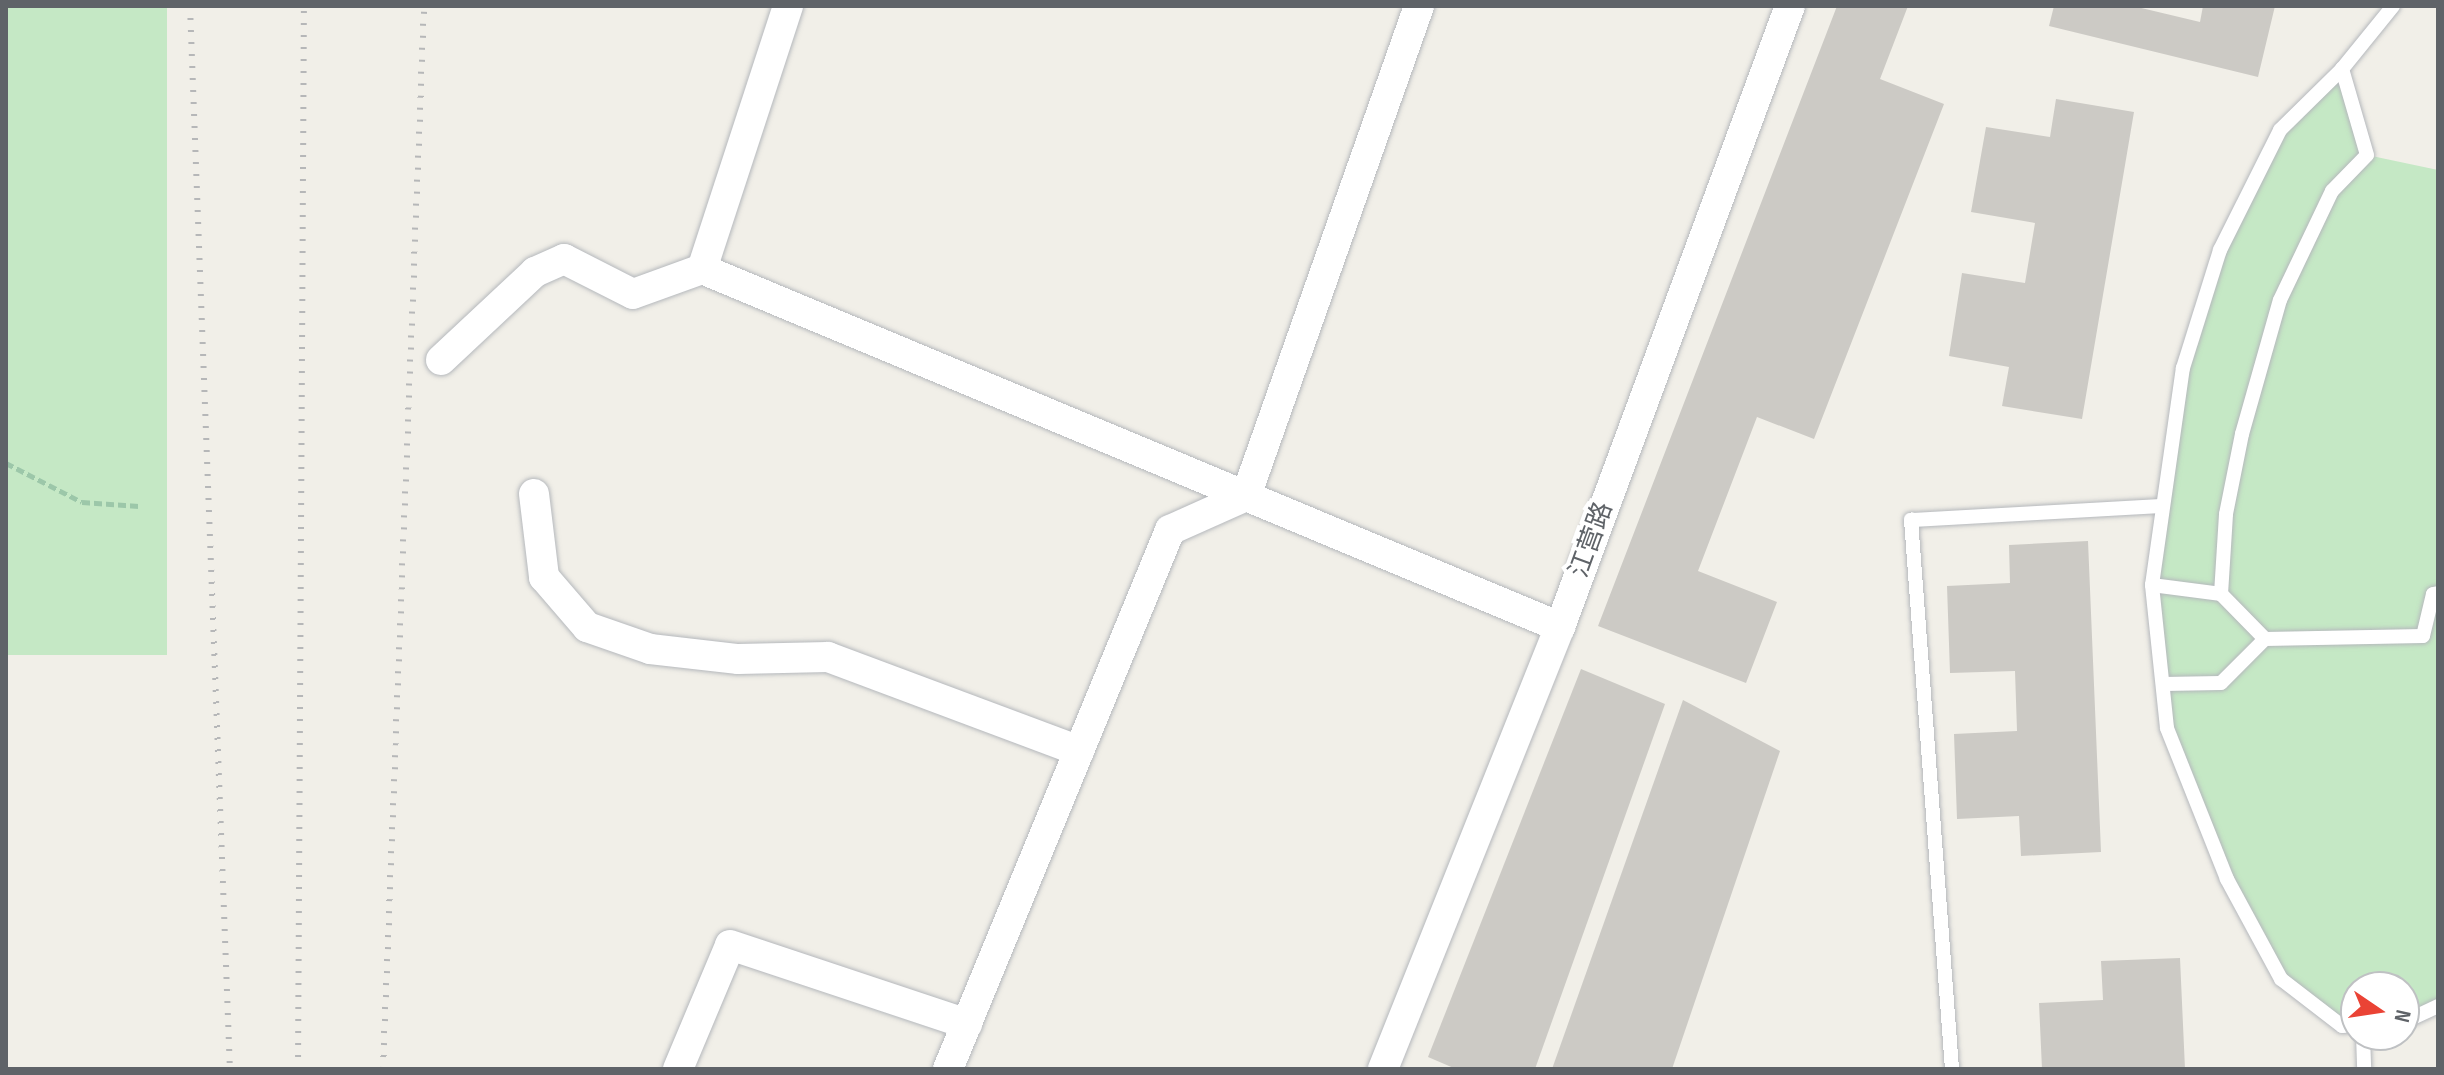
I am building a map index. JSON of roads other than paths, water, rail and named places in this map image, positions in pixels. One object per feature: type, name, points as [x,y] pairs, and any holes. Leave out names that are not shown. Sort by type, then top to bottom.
[{"type":"street","points":[[702,269],[788,6]]},
{"type":"street","points":[[948,1069],[1170,530],[1246,496],[1419,6]]},
{"type":"street","name":"江营路","points":[[1383,1069],[1560,627],[1790,6]]},
{"type":"street","points":[[441,360],[535,272],[564,259],[633,294],[702,269],[1560,627]]},
{"type":"street","points":[[534,494],[544,577],[587,627],[650,649],[738,659],[828,657],[1079,751]]},
{"type":"street","points":[[678,1069],[730,945],[967,1024]]},
{"type":"lane","points":[[2340,1024],[2281,979],[2227,879],[2167,728],[2152,585],[2183,368],[2220,250],[2280,130],[2342,69],[2393,6]]},
{"type":"lane","points":[[2221,594],[2226,514],[2236,460],[2280,300],[2332,191],[2367,155],[2342,69]]},
{"type":"lane","points":[[1952,1069],[1911,520],[2163,506]]},
{"type":"lane","points":[[2152,585],[2221,594],[2265,639]]},
{"type":"lane","points":[[2163,684],[2221,683],[2265,639],[2423,636],[2433,594],[2438,593]]},
{"type":"railway","points":[[190,6],[230,1069]]},
{"type":"railway","points":[[298,1069],[304,6]]},
{"type":"railway","points":[[383,1069],[424,6]]}]
